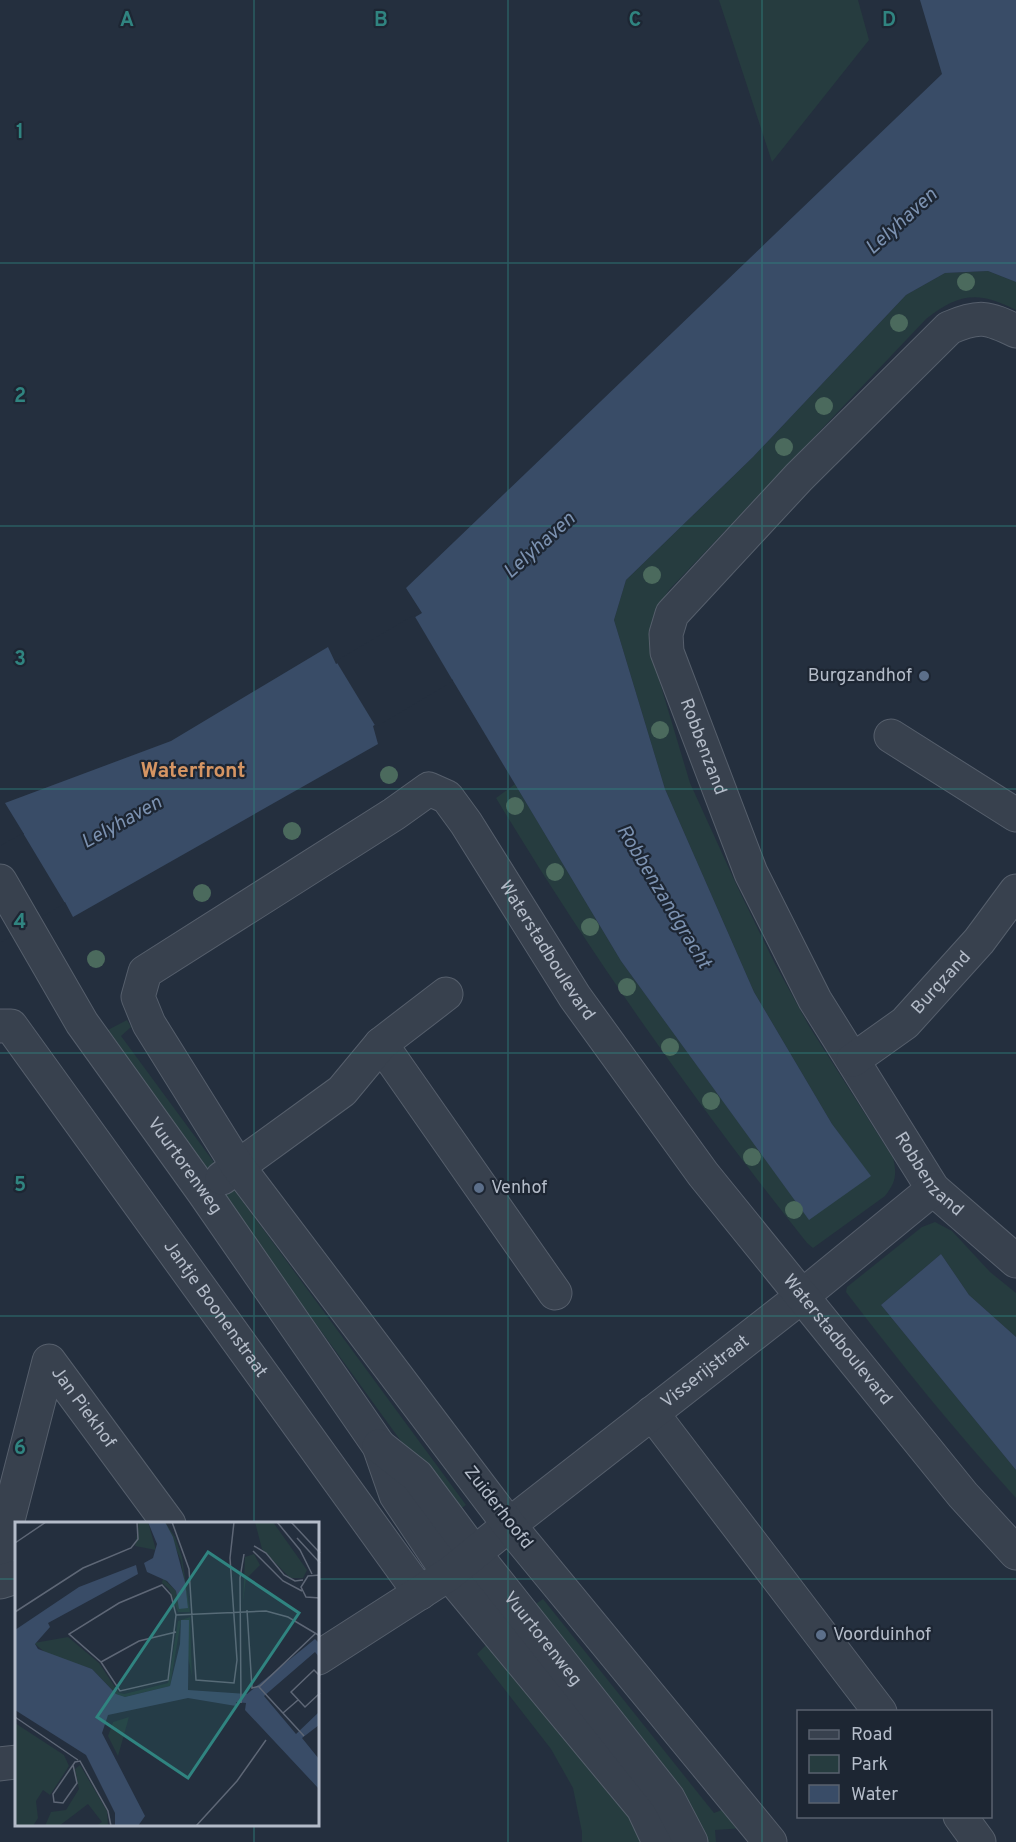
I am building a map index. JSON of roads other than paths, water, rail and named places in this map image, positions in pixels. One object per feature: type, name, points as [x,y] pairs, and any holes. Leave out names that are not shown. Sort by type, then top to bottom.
[{"type":"street","name":"Robbenzand","points":[[1016,331],[993,320],[970,319],[949,328],[799,477],[672,614],[666,634],[667,652],[751,873],[815,1000],[933,1190],[1016,1261]]},
{"type":"street","points":[[891,736],[1016,815]]},
{"type":"street","name":"Waterstadboulevard","points":[[237,1165],[149,1024],[138,996],[145,972],[429,789],[447,797],[460,813],[575,997],[703,1174],[963,1495],[1016,1552]]},
{"type":"street","name":"Vuurtorenweg","points":[[0,881],[82,1023],[204,1193],[379,1446],[396,1495],[449,1574],[643,1808],[659,1842]]},
{"type":"street","name":"Burgzand","points":[[853,1060],[905,1023],[979,941],[1016,891]]},
{"type":"street","points":[[204,1193],[237,1165],[342,1091],[381,1044],[446,994]]},
{"type":"street","name":"Jantje Boonenstraat","points":[[5,1026],[420,1593]]},
{"type":"street","points":[[381,1044],[555,1293]]},
{"type":"street","name":"Zuiderhoofd","points":[[237,1165],[509,1525],[770,1842]]},
{"type":"street","name":"Visserijstraat","points":[[320,1657],[449,1574],[933,1190]]},
{"type":"street","name":"Jan Piekhof","points":[[0,1551],[49,1360],[168,1522]]},
{"type":"street","points":[[652,1413],[878,1710]]},
{"type":"street","name":"Vuurtorenweg","points":[[379,1446],[417,1476],[475,1554],[668,1798],[691,1842]]},
{"type":"street","points":[[0,1582],[15,1577]]},
{"type":"street","points":[[0,1764],[15,1762]]},
{"type":"street","points":[[961,1818],[979,1842]]},
{"type":"water","points":[[920,0],[1016,0],[1016,282],[988,271],[945,273],[906,295],[753,457],[626,580],[614,620],[665,789],[754,992],[832,1124],[871,1176],[809,1220],[621,961],[452,679],[373,726],[378,744],[73,917],[65,902],[0,942],[0,847],[24,834],[5,803],[171,741],[328,647],[336,664],[422,613],[406,588],[942,74]]},
{"type":"water","points":[[941,1254],[969,1295],[1016,1337],[1016,1470],[881,1305]]},
{"type":"place","name":"Burgzandhof","points":[[924,676]]},
{"type":"place","name":"Venhof","points":[[479,1188]]},
{"type":"place","name":"Voorduinhof","points":[[821,1635]]},
{"type":"district","name":"Waterfront","points":[[193,771]]},
{"type":"water label","name":"Lelyhaven","points":[[902,222]]},
{"type":"water label","name":"Lelyhaven","points":[[540,546]]},
{"type":"water label","name":"Lelyhaven","points":[[122,823]]},
{"type":"water label","name":"Robbenzandgracht","points":[[663,897]]}]
